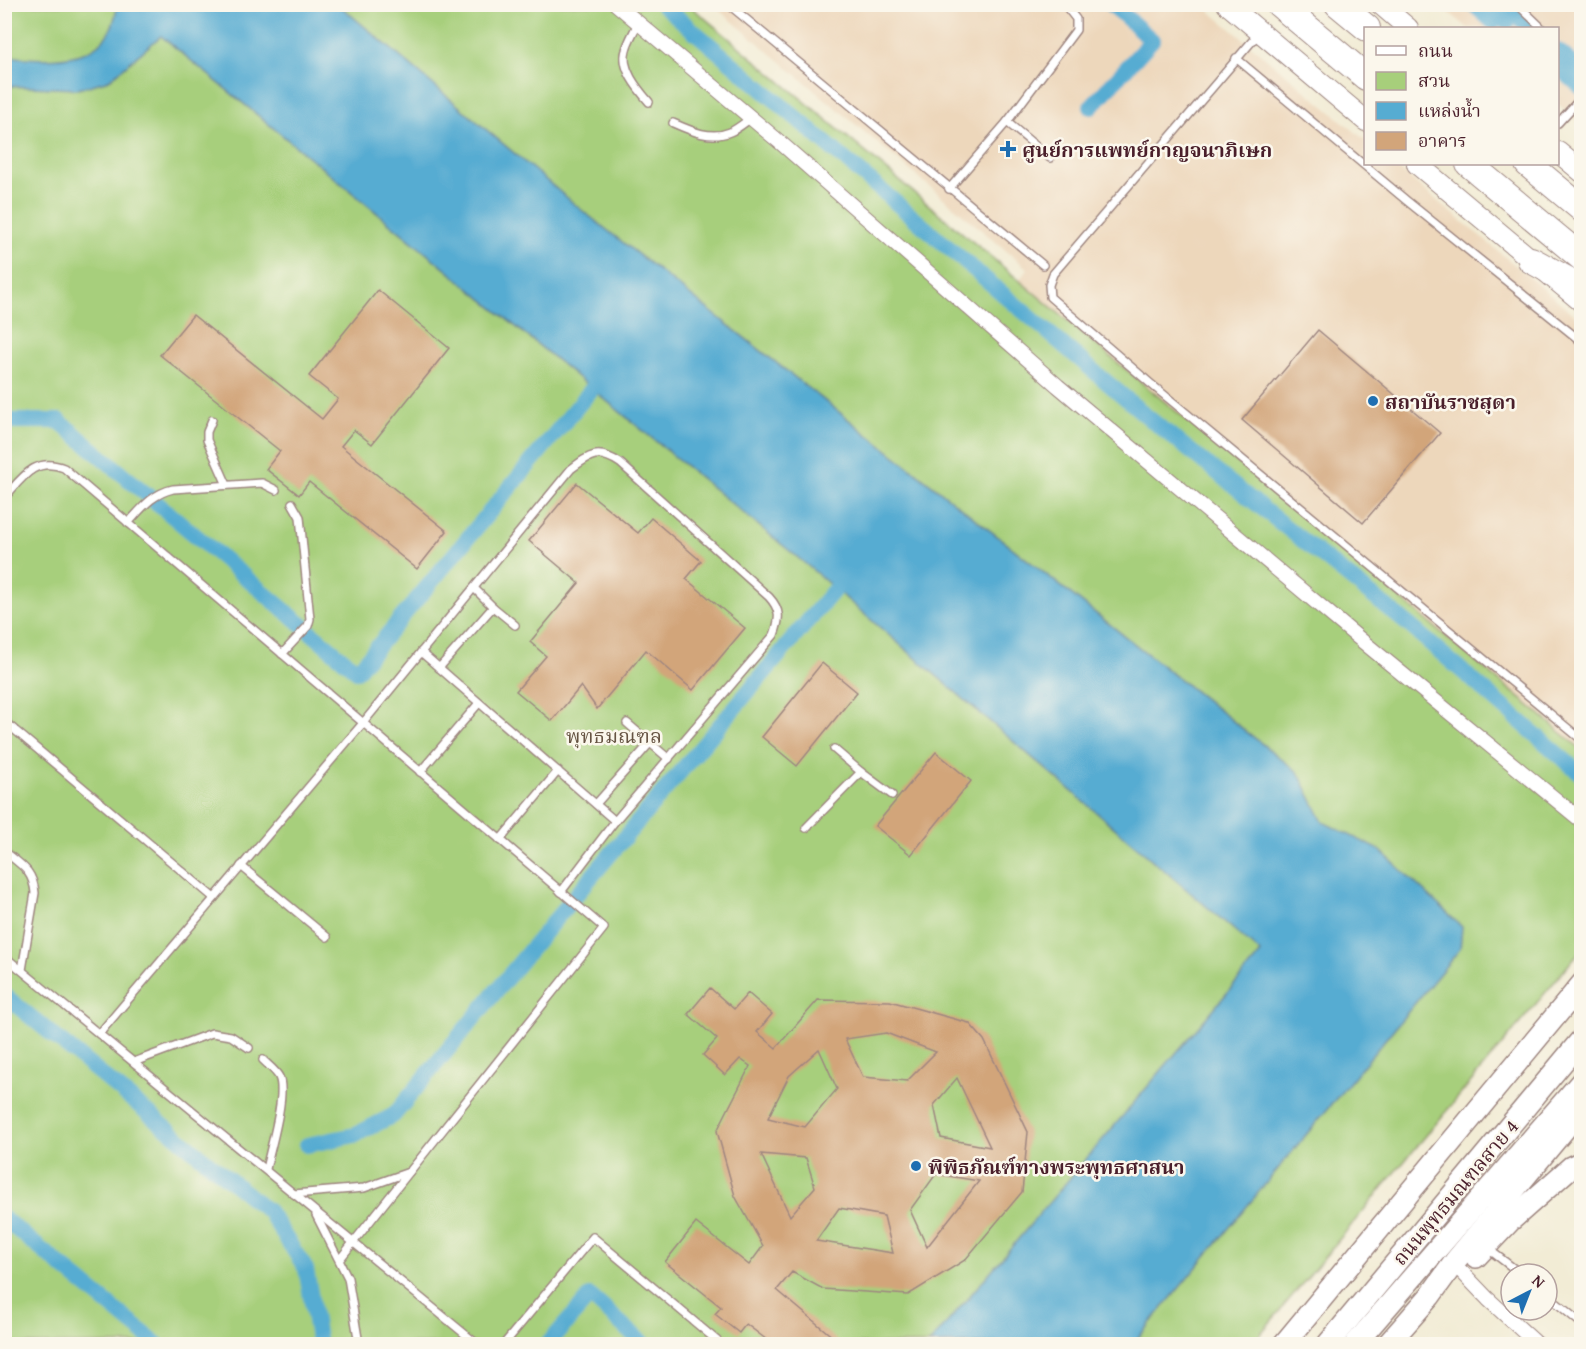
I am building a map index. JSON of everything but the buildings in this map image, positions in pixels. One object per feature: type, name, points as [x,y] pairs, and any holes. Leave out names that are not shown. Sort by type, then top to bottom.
[{"type":"highway","points":[[1279,4],[1364,76]]},
{"type":"highway","points":[[1338,4],[1366,27]]},
{"type":"highway","points":[[1470,165],[1581,258]]},
{"type":"highway","points":[[1529,165],[1577,205]]},
{"type":"highway","points":[[1540,165],[1577,205]]},
{"type":"highway","points":[[1531,260],[1581,288]]},
{"type":"main road","points":[[1227,4],[1364,120]]},
{"type":"main road","points":[[1380,4],[1407,27]]},
{"type":"main road","points":[[1559,154],[1581,171]]},
{"type":"main road","points":[[1418,165],[1581,302]]},
{"type":"main road","points":[[1284,1344],[1581,984]]},
{"type":"main road","name":"ถนนพุทธมณฑลสาย 4","points":[[1328,1344],[1581,1039]]},
{"type":"main road","points":[[1354,1344],[1581,1080]]},
{"type":"main road","points":[[1388,1344],[1430,1296],[1456,1260],[1581,1108]]},
{"type":"main road","points":[[1430,1296],[1462,1272],[1510,1221],[1578,1162]]},
{"type":"street","points":[[616,4],[751,118],[1058,386],[1358,638],[1581,821]]},
{"type":"street","points":[[1462,1272],[1537,1344]]},
{"type":"lane","points":[[728,4],[1043,265]]},
{"type":"lane","points":[[949,189],[1007,122],[1076,30],[1076,19],[1064,4]]},
{"type":"lane","points":[[1517,4],[1540,26]]},
{"type":"lane","points":[[638,23],[625,52],[626,66],[636,86],[649,102]]},
{"type":"lane","points":[[1260,32],[1053,274],[1050,297],[1581,740]]},
{"type":"lane","points":[[1236,58],[1581,342]]},
{"type":"lane","points":[[1559,121],[1581,97]]},
{"type":"lane","points":[[673,123],[690,131],[710,135],[730,132],[751,118]]},
{"type":"lane","points":[[1007,122],[1050,158]]},
{"type":"lane","points":[[212,420],[207,432],[207,440],[227,485]]},
{"type":"lane","points":[[99,1034],[475,589],[571,469],[594,455],[606,454],[620,463],[769,597],[776,604],[779,615],[774,635],[615,821],[561,892]]},
{"type":"lane","points":[[4,498],[33,469],[43,463],[52,463],[64,468],[604,928],[339,1259]]},
{"type":"lane","points":[[128,523],[152,498],[161,492],[173,489],[262,483],[276,490]]},
{"type":"lane","points":[[282,654],[308,626],[310,613],[300,517],[292,503]]},
{"type":"lane","points":[[475,589],[515,625]]},
{"type":"lane","points":[[439,668],[493,607]]},
{"type":"lane","points":[[421,652],[615,821]]},
{"type":"lane","points":[[420,772],[479,702]]},
{"type":"lane","points":[[4,722],[214,898]]},
{"type":"lane","points":[[627,723],[669,759]]},
{"type":"lane","points":[[596,804],[650,743]]},
{"type":"lane","points":[[834,749],[892,795]]},
{"type":"lane","points":[[500,840],[558,771]]},
{"type":"lane","points":[[806,828],[861,772]]},
{"type":"lane","points":[[4,851],[28,870],[33,880],[35,893],[22,970]]},
{"type":"lane","points":[[241,866],[327,937]]},
{"type":"lane","points":[[4,956],[477,1344]]},
{"type":"lane","points":[[134,1062],[212,1033],[231,1036],[249,1048]]},
{"type":"lane","points":[[263,1060],[279,1076],[282,1086],[266,1169]]},
{"type":"lane","points":[[294,1194],[364,1188],[409,1171]]},
{"type":"lane","points":[[315,1212],[348,1278],[359,1344]]},
{"type":"lane","points":[[504,1344],[593,1237],[721,1344]]},
{"type":"lane","points":[[1485,1246],[1506,1262]]},
{"type":"lane","points":[[1559,1304],[1580,1320]]},
{"type":"shaded area","name":"สถาบันราชสุดา","points":[[713,5],[1202,5],[1364,139],[1364,165],[1394,165],[1581,320],[1581,749],[1019,280],[1028,269]]},
{"type":"shaded area","points":[[1440,5],[1581,5],[1581,124],[1559,105],[1559,27],[1467,27]]},
{"type":"green space","name":"พุทธมณฑล","points":[[5,5],[689,5],[1581,749],[1581,950],[1252,1344],[5,1344]]},
{"type":"water","points":[[117,5],[339,5],[579,208],[1298,772],[1323,822],[1380,850],[1462,927],[1460,949],[1133,1344],[929,1344],[1261,953],[808,566],[161,36],[109,80],[78,89],[5,86],[5,56],[59,58],[91,49],[104,39],[113,25]]},
{"type":"waterway","points":[[662,4],[1150,419],[1409,625],[1582,775]]},
{"type":"waterway","points":[[1091,107],[1152,40],[1111,4]]},
{"type":"waterway","points":[[1473,4],[1493,22]]},
{"type":"waterway","points":[[1487,4],[1507,22]]},
{"type":"waterway","points":[[1501,4],[1530,27]]},
{"type":"waterway","points":[[1559,52],[1582,71]]},
{"type":"waterway","points":[[1559,68],[1582,88]]},
{"type":"waterway","points":[[4,421],[59,421],[357,671],[592,389]]},
{"type":"waterway","points":[[307,1145],[355,1135],[394,1115],[554,921],[835,589]]},
{"type":"waterway","points":[[4,995],[269,1212],[306,1269],[319,1344]]},
{"type":"waterway","points":[[4,1219],[157,1344]]},
{"type":"waterway","points":[[548,1344],[590,1296],[644,1344]]},
{"type":"place","name":"ศูนย์การแพทย์กาญจนาภิเษก","points":[[1008,149]]},
{"type":"place","name":"สถาบันราชสุดา","points":[[1373,401]]},
{"type":"place","name":"พิพิธภัณฑ์ทางพระพุทธศาสนา","points":[[916,1166]]}]
